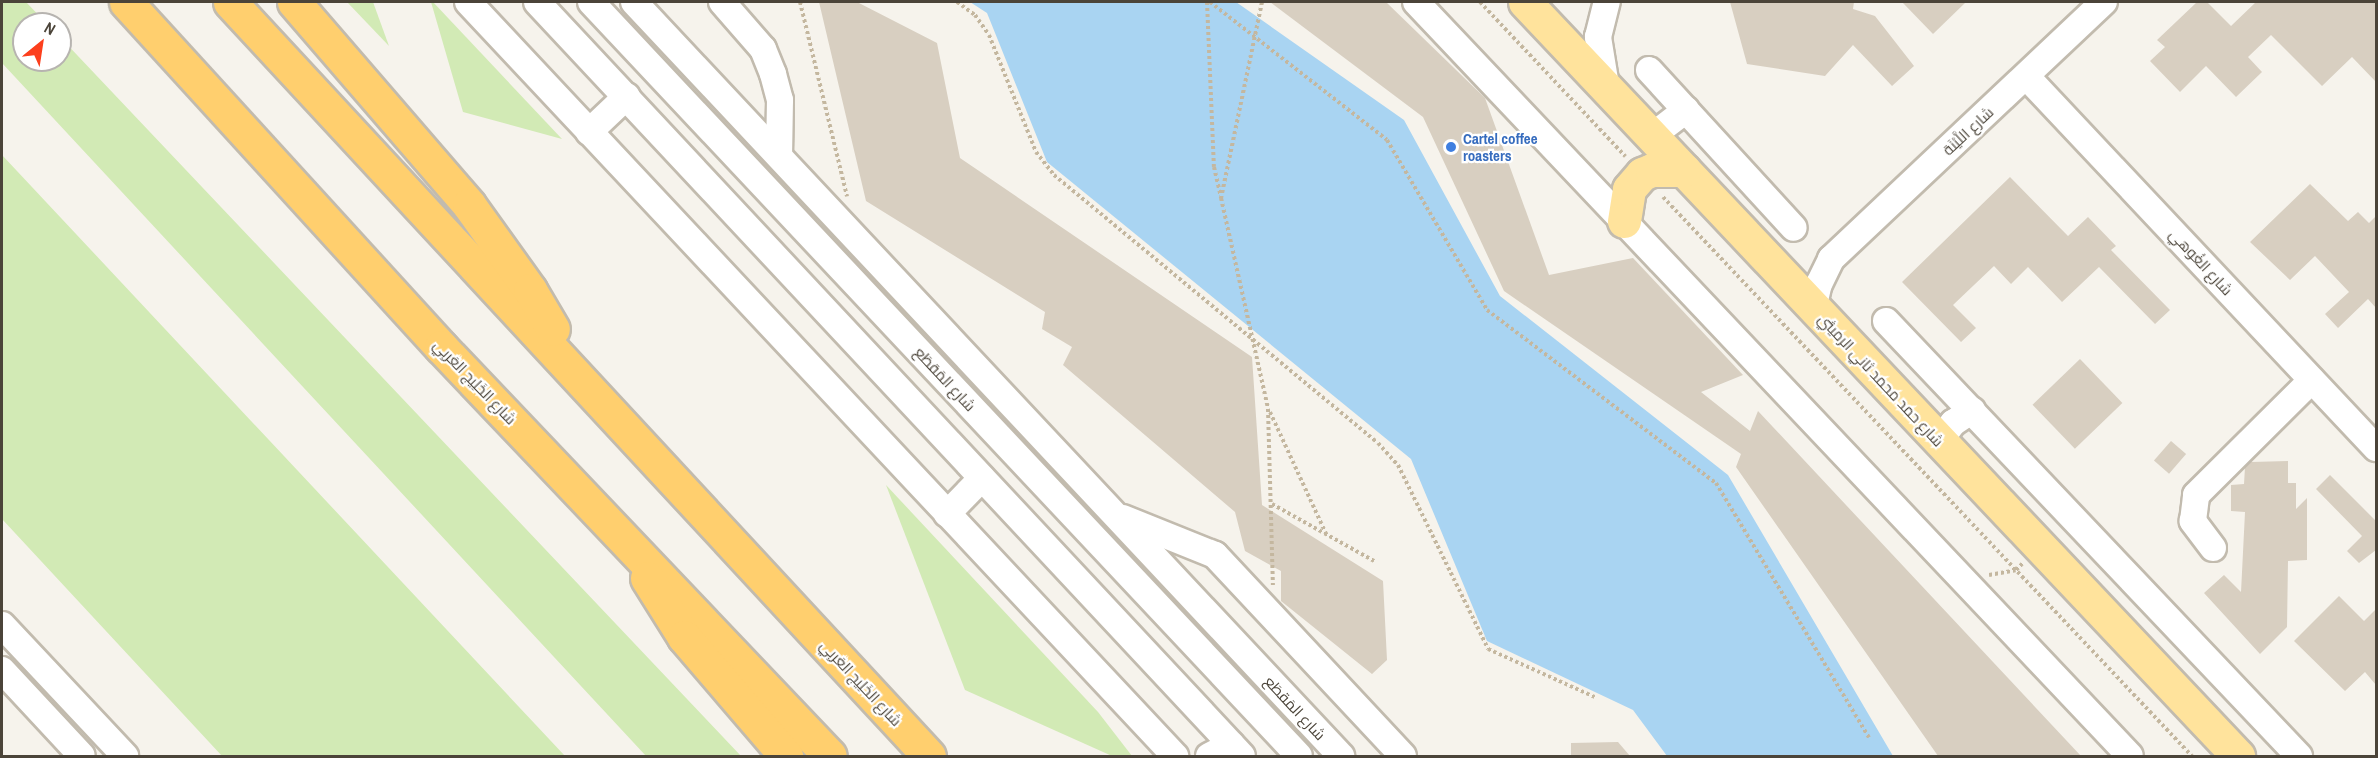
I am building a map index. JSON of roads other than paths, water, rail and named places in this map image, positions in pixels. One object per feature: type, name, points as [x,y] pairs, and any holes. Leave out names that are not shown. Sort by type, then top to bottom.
[{"type":"highway","name":"شارع الخَلِيج العَربِي","points":[[126,2],[441,347],[631,544],[830,756]]},
{"type":"highway","name":"شارع الخَلِيج العَربِي","points":[[230,2],[928,756]]},
{"type":"highway","points":[[294,2],[481,221],[530,290],[571,369]]},
{"type":"highway","points":[[631,544],[667,615],[786,756]]},
{"type":"main road","name":"شارع حمد محمد ثاني الرميثي","points":[[1525,2],[1932,434],[2028,560],[2237,756]]},
{"type":"main road","points":[[1624,221],[1629,189],[1642,174],[1652,170],[1668,153]]},
{"type":"street","points":[[468,2],[1175,756]]},
{"type":"street","points":[[537,2],[1237,750]]},
{"type":"street","name":"شارع المَقطَع","points":[[591,2],[1299,756]]},
{"type":"street","name":"شارع المَقطَع","points":[[634,2],[1341,756]]},
{"type":"street","points":[[722,2],[763,49],[770,65],[780,100],[779,156]]},
{"type":"street","points":[[1416,2],[2130,756]]},
{"type":"street","points":[[1606,86],[1598,37],[1607,2]]},
{"type":"street","name":"شارع اللَّيْنَة","points":[[1814,309],[1819,284],[1831,259],[2104,2]]},
{"type":"street","points":[[1649,70],[1794,228]]},
{"type":"street","name":"شارع الغُوهي","points":[[2026,76],[2376,448]]},
{"type":"street","points":[[588,132],[627,96]]},
{"type":"street","points":[[1668,153],[1691,115]]},
{"type":"street","points":[[1779,271],[1831,259]]},
{"type":"street","points":[[1886,321],[2299,756]]},
{"type":"street","points":[[920,411],[918,350],[936,324]]},
{"type":"street","points":[[2213,548],[2193,521],[2196,495],[2312,380]]},
{"type":"street","points":[[1932,434],[1953,423],[1965,402]]},
{"type":"street","points":[[947,514],[982,478]]},
{"type":"street","points":[[1115,515],[1215,555],[1403,756]]},
{"type":"street","points":[[2,625],[124,756]]},
{"type":"street","points":[[2,670],[82,756]]},
{"type":"street","points":[[1209,756],[1237,750]]},
{"type":"water","points":[[970,2],[1236,2],[1404,120],[1500,296],[1728,475],[1893,756],[1667,756],[1633,710],[1487,641],[1411,459],[1047,162],[987,13]]},
{"type":"place","name":"Cartel coffee roasters","points":[[1451,147]]}]
